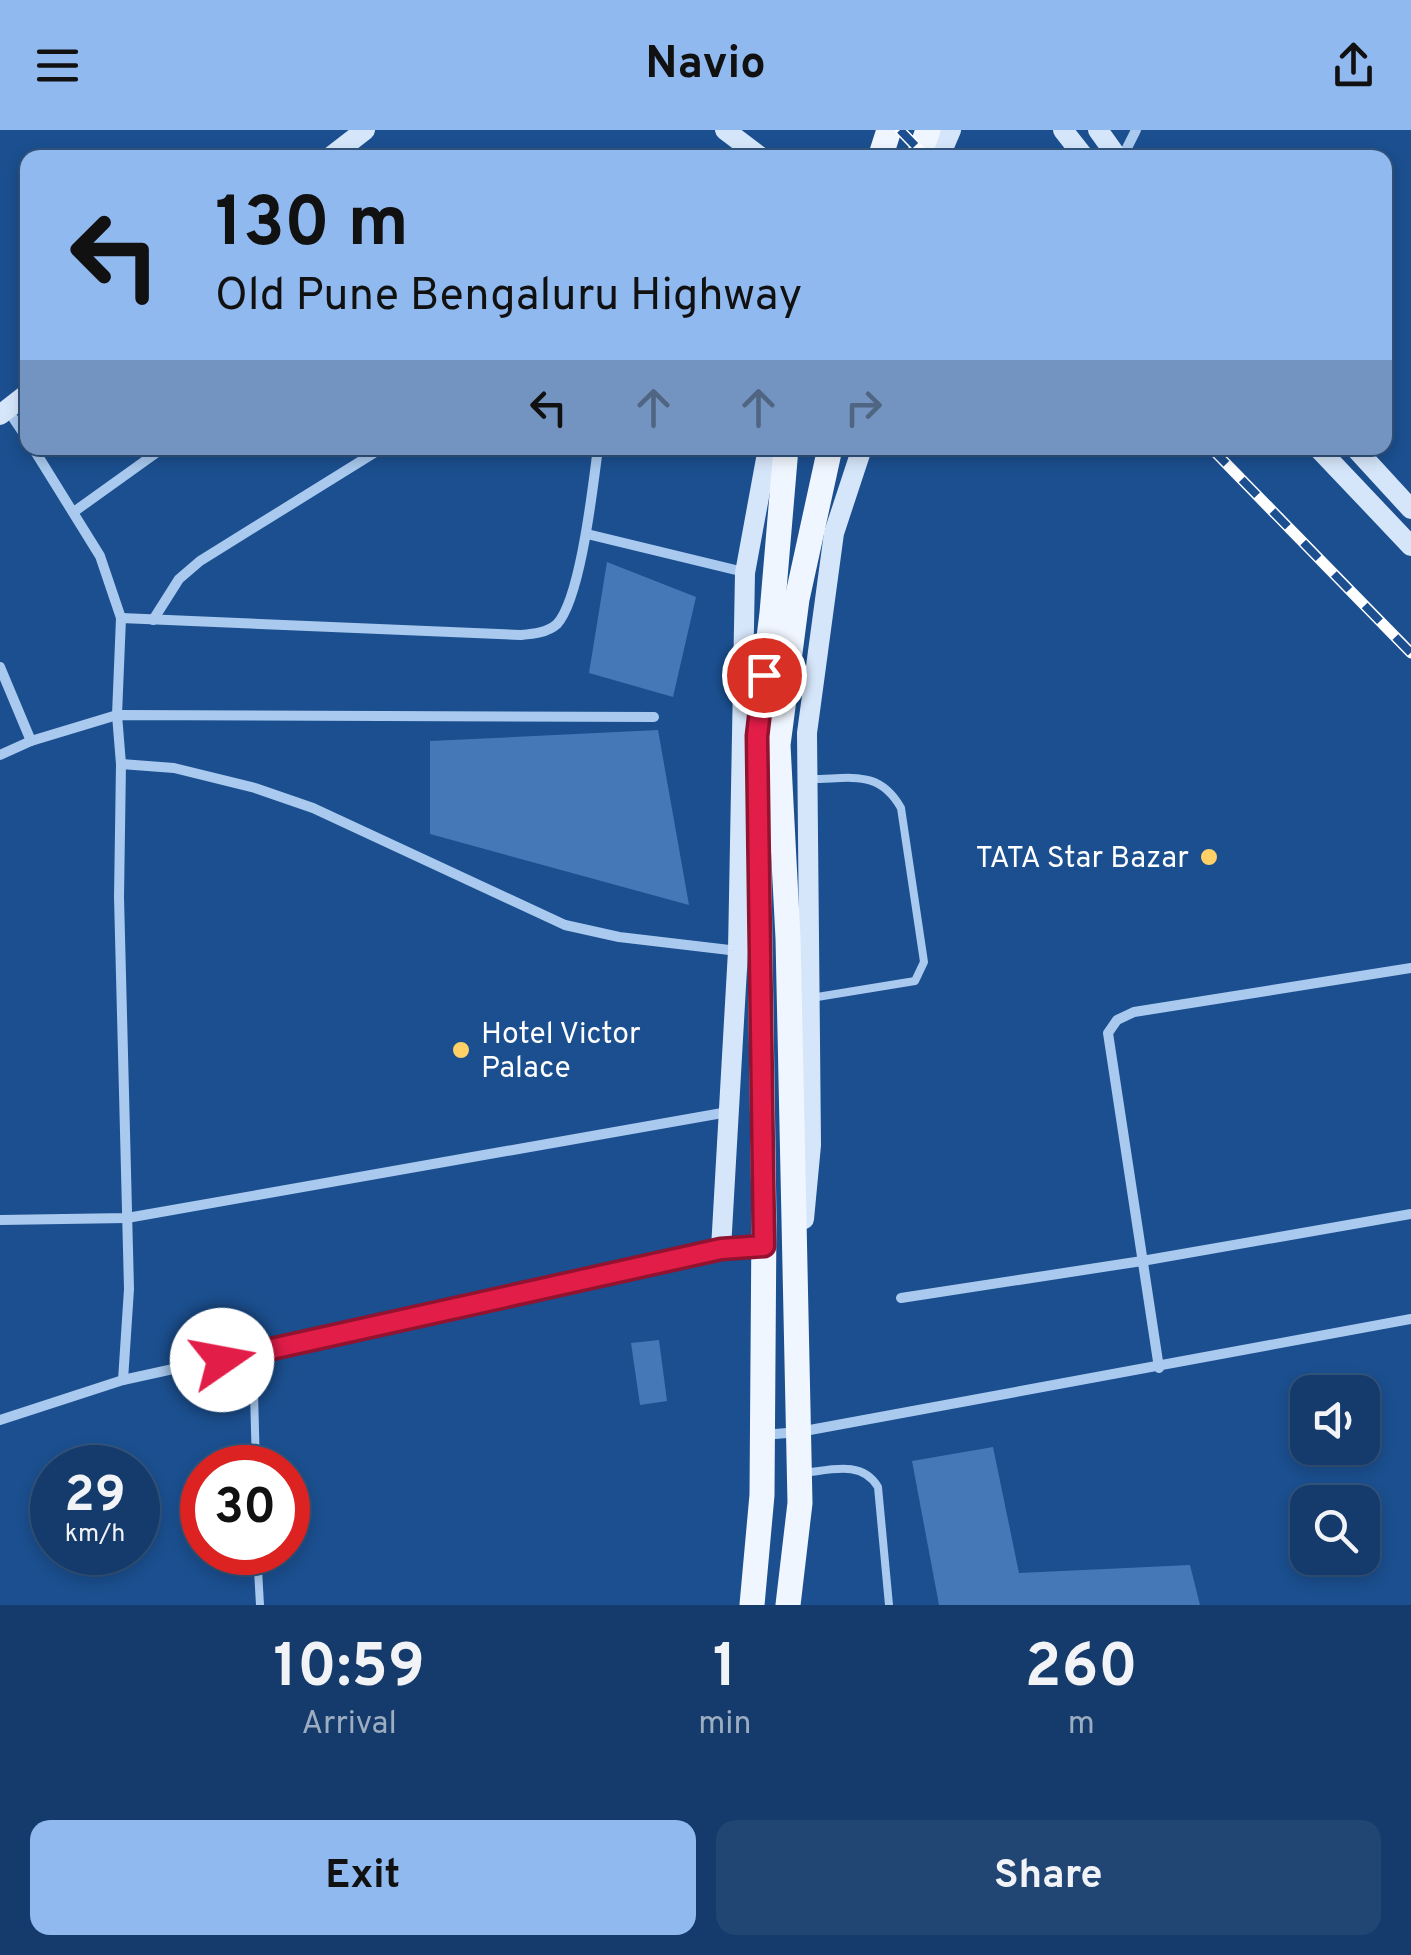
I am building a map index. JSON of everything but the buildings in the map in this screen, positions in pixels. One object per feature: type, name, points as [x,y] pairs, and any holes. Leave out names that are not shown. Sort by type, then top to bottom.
[{"type":"main road","points":[[752,1605],[762,1496],[764,1246],[757,736],[785,455]]},
{"type":"main road","points":[[788,1605],[800,1473],[788,938],[778,746],[797,599],[828,455]]},
{"type":"street","points":[[339,150],[365,130]]},
{"type":"street","points":[[725,130],[751,150]]},
{"type":"street","points":[[1063,130],[1079,150]]},
{"type":"street","points":[[1073,130],[1100,132]]},
{"type":"street","points":[[37,455],[75,510],[100,556],[120,618],[119,897],[129,1289],[123,1380]]},
{"type":"street","points":[[75,510],[152,455]]},
{"type":"street","points":[[153,620],[179,579],[200,561],[371,455]]},
{"type":"street","points":[[120,618],[540,633],[555,626],[564,612],[587,534],[597,455]]},
{"type":"street","points":[[721,1249],[738,950],[746,573],[767,455]]},
{"type":"street","points":[[793,1254],[803,1230],[810,1145],[806,733],[834,533],[860,455]]},
{"type":"street","points":[[1325,455],[1411,546]]},
{"type":"street","points":[[1362,455],[1411,509]]},
{"type":"street","points":[[587,534],[746,573]]},
{"type":"street","points":[[0,666],[31,741]]},
{"type":"street","points":[[0,755],[31,741],[117,715],[654,717]]},
{"type":"street","points":[[122,764],[174,768],[298,802],[565,924],[619,937],[738,950]]},
{"type":"street","points":[[1159,1368],[1109,1054],[1108,1033],[1116,1020],[1134,1012],[1411,968]]},
{"type":"street","points":[[0,1220],[128,1218],[728,1112]]},
{"type":"street","points":[[901,1298],[1411,1214]]},
{"type":"street","points":[[0,1420],[123,1380],[721,1249],[764,1246]]},
{"type":"street","points":[[762,1435],[799,1432],[1159,1368],[1411,1319]]},
{"type":"lane","points":[[807,779],[876,780],[892,792],[901,808],[924,962],[915,981],[809,998]]},
{"type":"lane","points":[[254,1354],[256,1445]]},
{"type":"lane","points":[[800,1473],[854,1469],[872,1476],[878,1487],[889,1605]]},
{"type":"lane","points":[[259,1575],[260,1605]]},
{"type":"railway","points":[[900,130],[919,150]]},
{"type":"railway","points":[[1218,455],[1411,653]]},
{"type":"place","name":"TATA Star Bazar","points":[[1209,857]]},
{"type":"place","name":"Hotel Victor Palace","points":[[461,1050]]},
{"type":"route","points":[[222,1360],[721,1249],[764,1246],[757,736],[764,675]]}]
